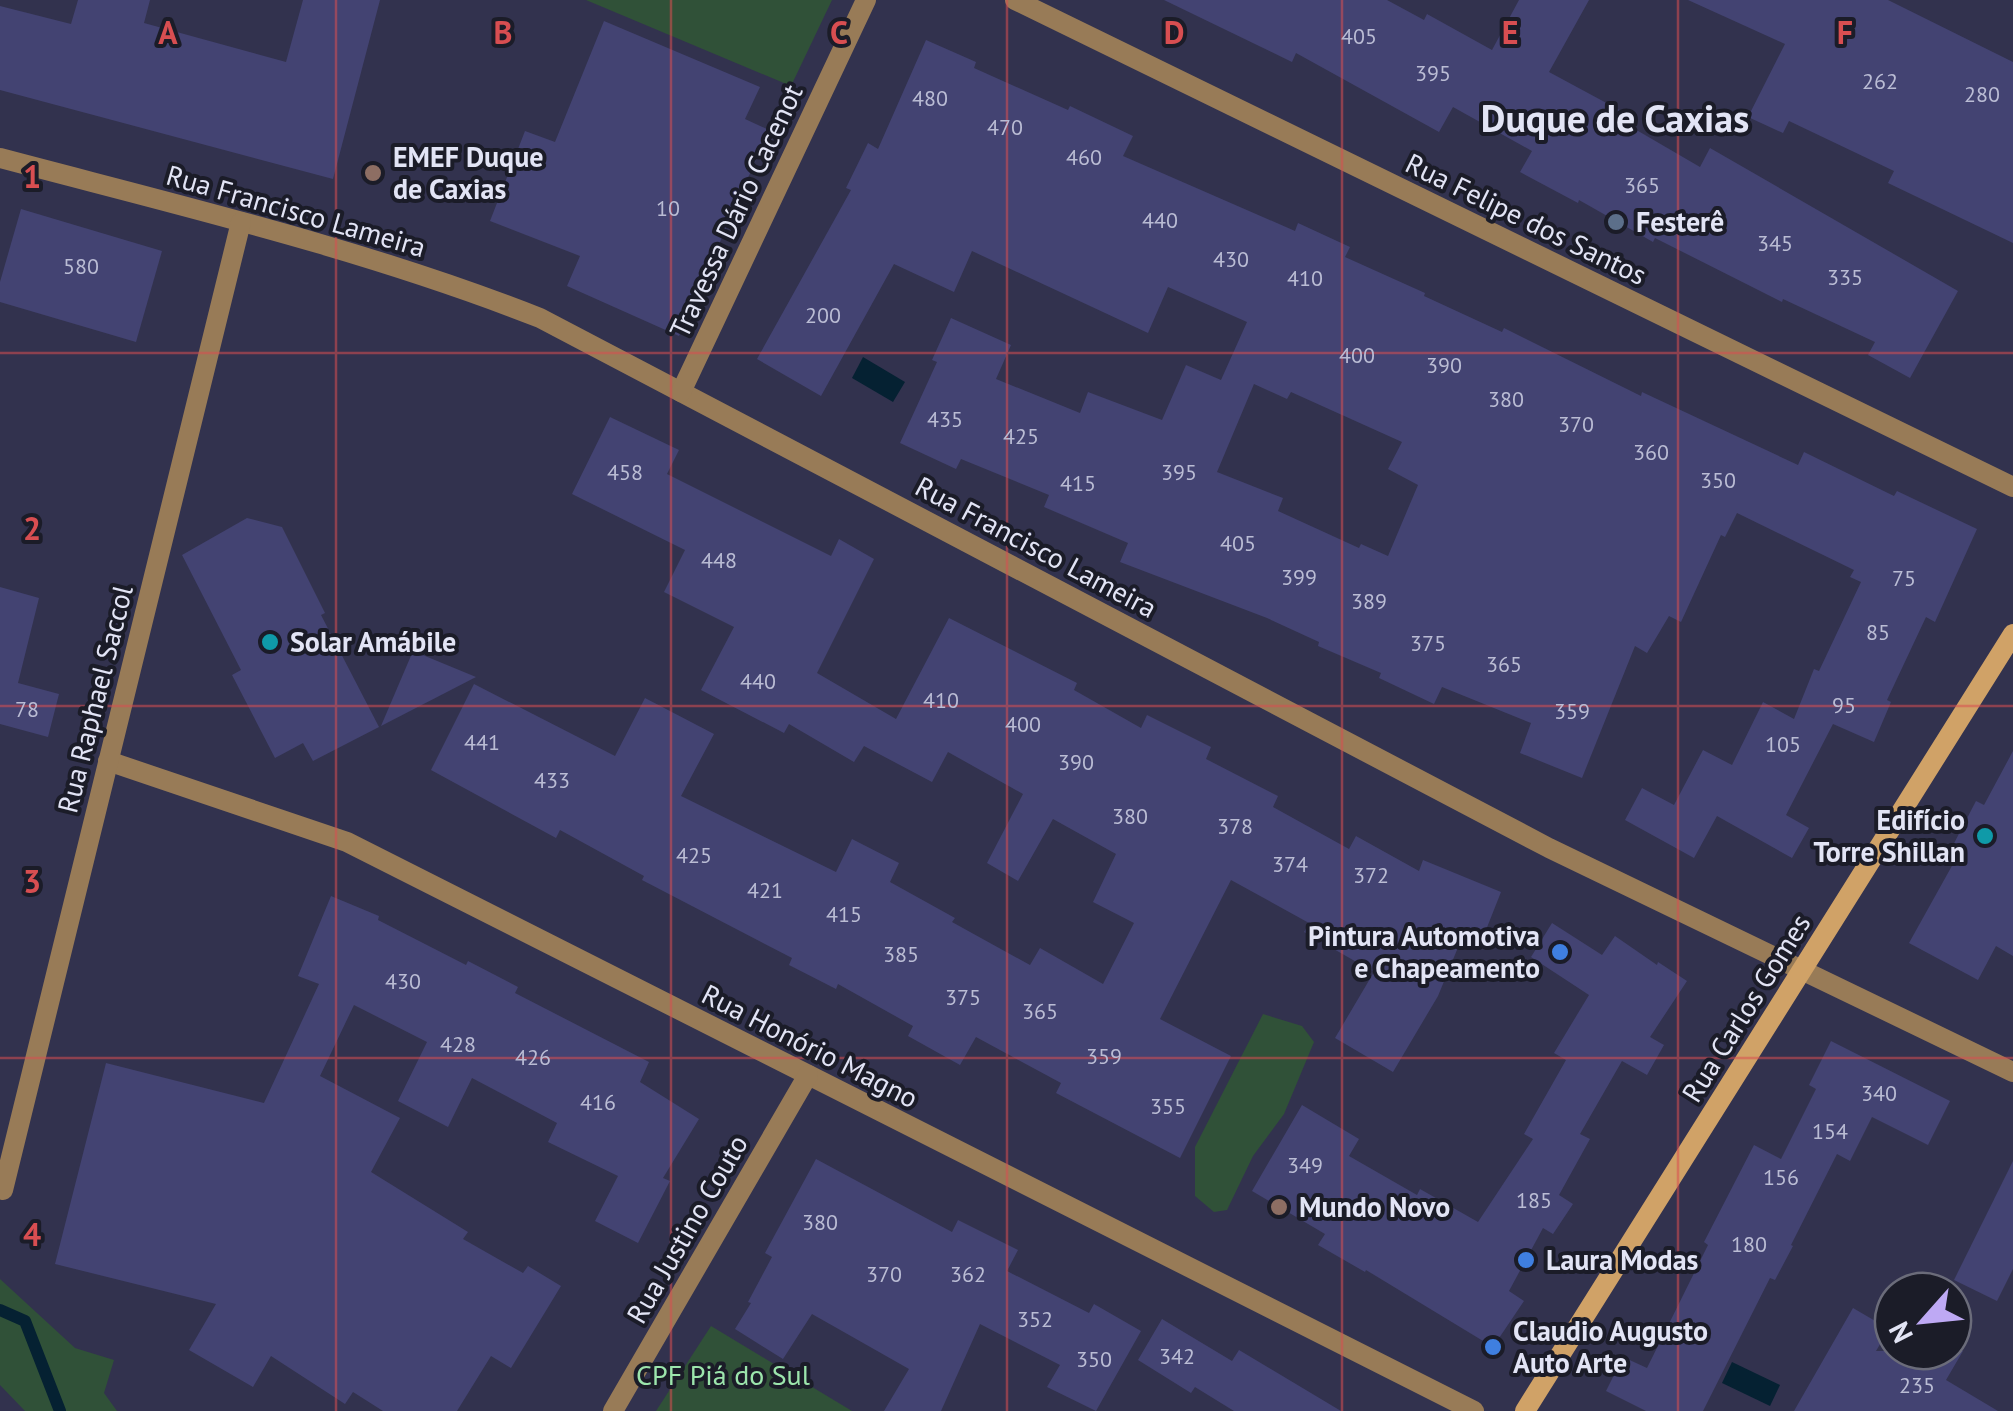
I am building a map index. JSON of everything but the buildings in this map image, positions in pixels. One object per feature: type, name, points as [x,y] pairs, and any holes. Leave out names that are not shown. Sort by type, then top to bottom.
[{"type":"street","name":"Travessa Dário Cacenot","points":[[681,392],[866,0]]},
{"type":"street","name":"Rua Felipe dos Santos","points":[[1016,0],[2013,487]]},
{"type":"street","name":"Rua Francisco Lameira","points":[[0,158],[454,284],[540,318],[1549,848],[2013,1072]]},
{"type":"street","name":"Rua Raphael Saccol","points":[[3,1190],[241,222]]},
{"type":"street","name":"Rua Carlos Gomes","points":[[1524,1411],[2013,634]]},
{"type":"street","name":"Rua Honório Magno","points":[[108,762],[347,842],[1474,1411]]},
{"type":"street","name":"Rua Justino Couto","points":[[613,1411],[808,1075]]},
{"type":"green space","points":[[586,0],[832,0],[791,86]]},
{"type":"green space","points":[[1263,1014],[1302,1026],[1314,1042],[1284,1114],[1253,1156],[1227,1210],[1214,1212],[1195,1196],[1195,1147]]},
{"type":"green space","points":[[0,1279],[75,1348],[114,1360],[104,1393],[117,1411],[25,1411],[0,1385]]},
{"type":"green space","name":"CPF Piá do Sul","points":[[711,1326],[852,1411],[656,1411]]},
{"type":"water","points":[[863,357],[905,382],[893,402],[852,378]]},
{"type":"water","points":[[1732,1362],[1780,1385],[1770,1406],[1722,1383]]},
{"type":"waterway","points":[[0,1310],[25,1321],[60,1411]]},
{"type":"place","name":"EMEF Duque de Caxias","points":[[373,173]]},
{"type":"place","name":"Festerê","points":[[1616,222]]},
{"type":"place","name":"Solar Amábile","points":[[270,642]]},
{"type":"place","name":"Edifício Torre Shillan","points":[[1985,836]]},
{"type":"place","name":"Pintura Automotiva e Chapeamento","points":[[1560,952]]},
{"type":"place","name":"Mundo Novo","points":[[1279,1207]]},
{"type":"place","name":"Laura Modas","points":[[1526,1260]]},
{"type":"place","name":"Claudio Augusto Auto Arte","points":[[1493,1347]]},
{"type":"district","name":"Duque de Caxias","points":[[1615,119]]}]
